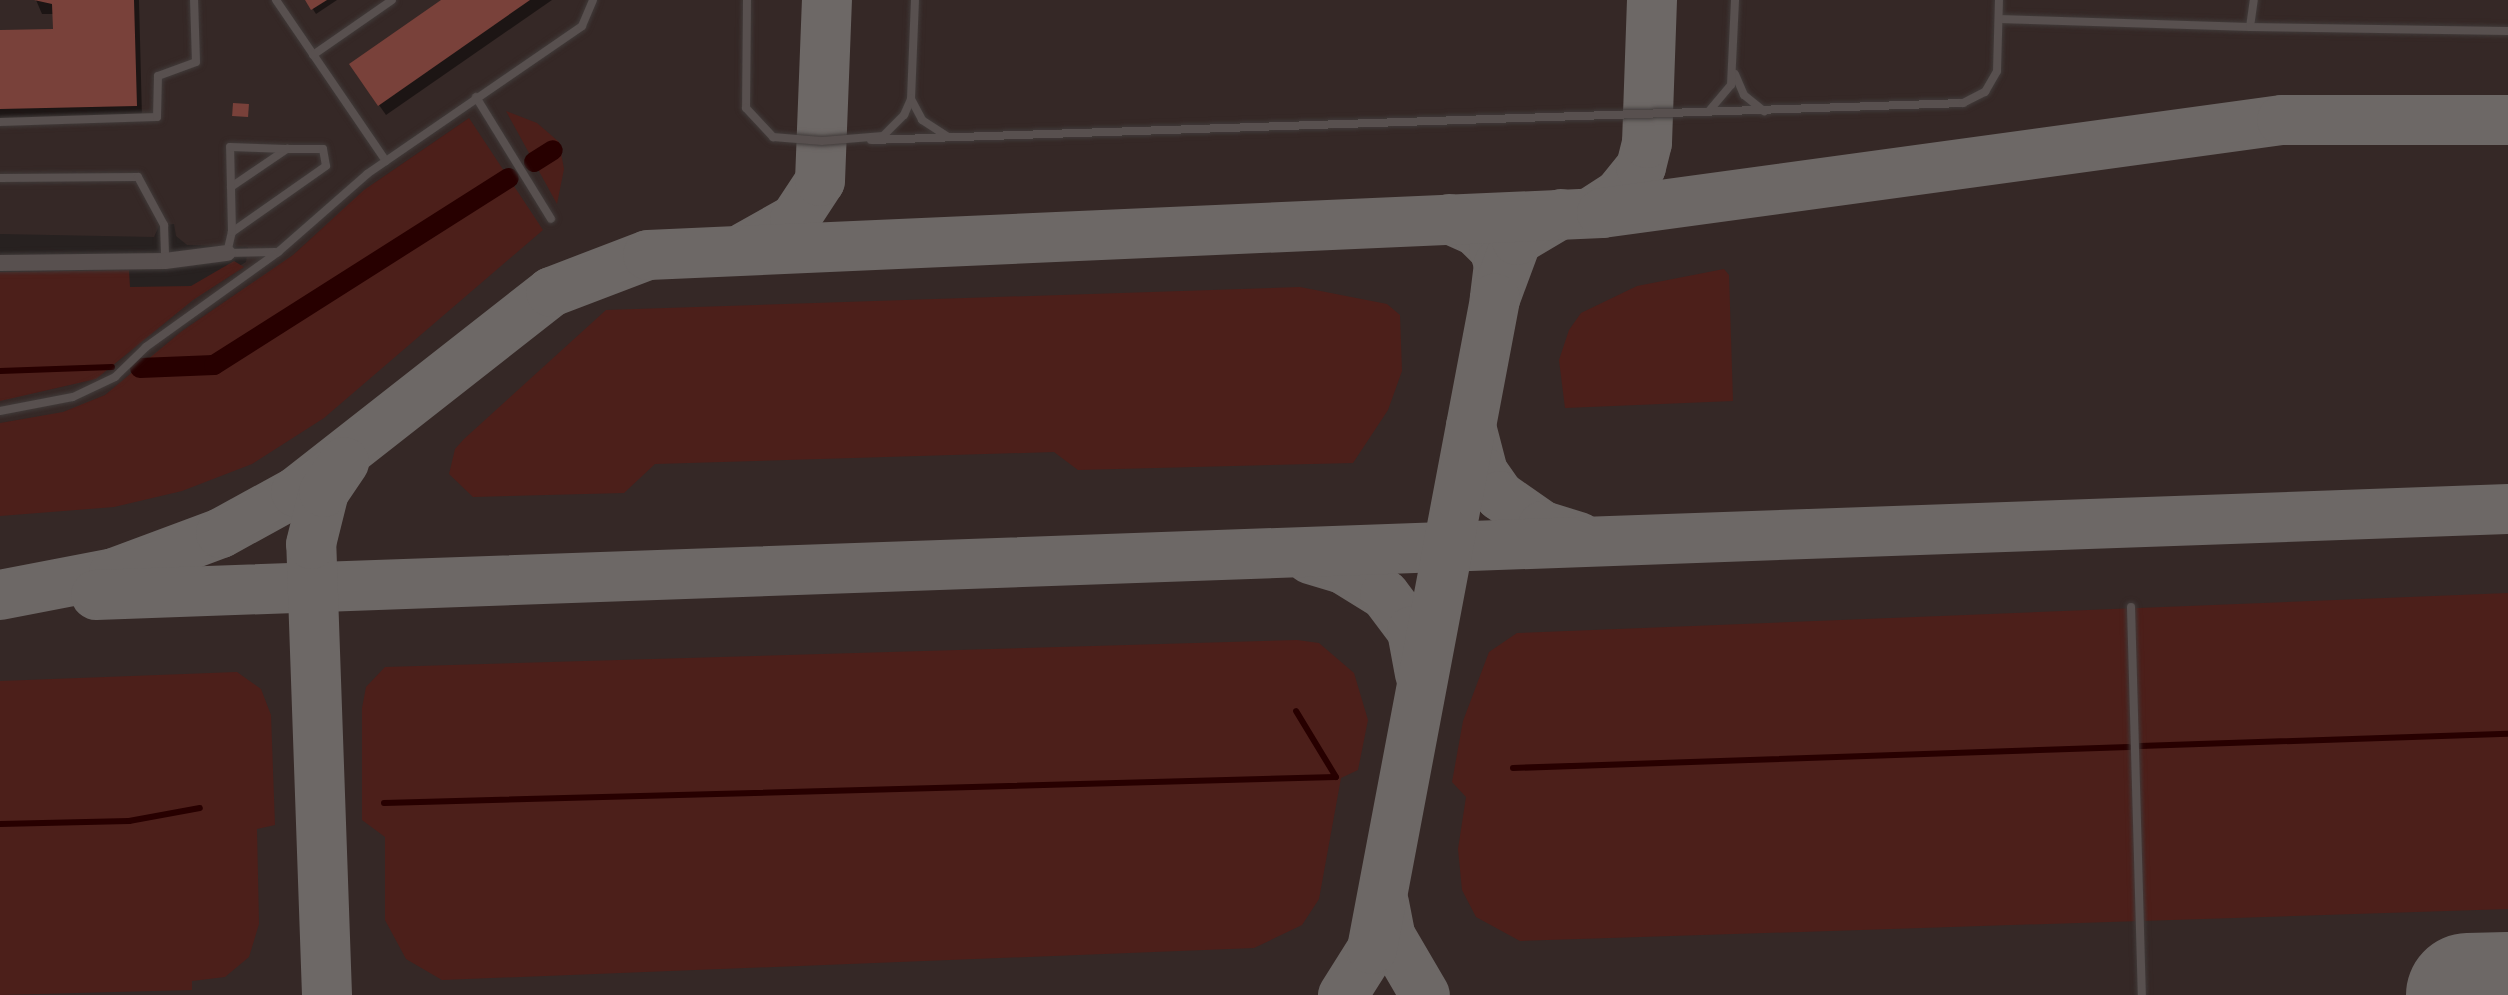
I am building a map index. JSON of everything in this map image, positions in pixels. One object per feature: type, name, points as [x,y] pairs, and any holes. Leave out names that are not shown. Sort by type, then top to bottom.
[{"type":"street","points":[[0,263],[165,261],[227,253]]},
{"type":"lane","points":[[0,122],[157,117],[158,76],[196,62],[194,0]]},
{"type":"lane","points":[[276,0],[386,161]]},
{"type":"lane","points":[[313,55],[392,0]]},
{"type":"lane","points":[[0,411],[52,403],[103,385],[146,347],[278,252],[386,161],[582,26],[593,0]]},
{"type":"lane","points":[[747,0],[746,108],[761,129],[787,140],[871,140],[1764,111],[1975,99],[1997,71],[1999,0]]},
{"type":"lane","points":[[871,140],[893,128],[911,99],[915,0]]},
{"type":"lane","points":[[1735,0],[1733,65],[1736,84],[1764,111]]},
{"type":"lane","points":[[2250,27],[2254,0]]},
{"type":"lane","points":[[1999,19],[2508,31]]},
{"type":"lane","points":[[1705,113],[1725,97],[1733,65]]},
{"type":"lane","points":[[476,97],[551,219]]},
{"type":"lane","points":[[911,99],[922,120],[949,137]]},
{"type":"lane","points":[[232,232],[326,166],[323,149],[230,147],[232,232],[227,253],[278,252]]},
{"type":"lane","points":[[231,187],[287,149]]},
{"type":"lane","points":[[0,178],[138,177],[164,225],[165,261]]},
{"type":"lane","points":[[2131,607],[2142,995]]},
{"type":"shaded area","points":[[0,0],[2508,0],[2508,995],[0,995],[0,293],[196,291],[246,262],[248,247],[187,245],[176,236],[174,224],[159,226],[154,237],[0,234]]},
{"type":"shaded area","points":[[506,111],[537,123],[559,142],[564,169],[557,204]]},
{"type":"shaded area","points":[[469,118],[543,230],[324,418],[252,464],[182,491],[114,507],[0,516],[0,423],[63,412],[105,395],[182,331],[293,255],[364,190]]},
{"type":"shaded area","points":[[234,261],[244,267],[193,300],[96,379],[0,401],[0,272],[129,270],[130,287],[191,286]]},
{"type":"shaded area","points":[[1724,269],[1729,275],[1733,401],[1565,408],[1559,360],[1569,330],[1581,313],[1637,286]]},
{"type":"shaded area","points":[[1300,287],[1387,304],[1400,315],[1402,371],[1388,410],[1353,463],[1078,470],[1054,452],[655,464],[624,493],[473,497],[449,474],[455,449],[464,439],[606,310]]},
{"type":"shaded area","points":[[2508,593],[2508,909],[1520,941],[1476,917],[1462,890],[1458,849],[1466,797],[1452,782],[1463,721],[1489,652],[1517,633]]},
{"type":"shaded area","points":[[1297,640],[1319,643],[1354,673],[1368,720],[1358,770],[1341,778],[1319,899],[1302,925],[1254,948],[442,980],[406,959],[385,920],[385,837],[362,820],[362,708],[366,687],[385,667]]},
{"type":"shaded area","points":[[237,672],[261,689],[271,715],[275,825],[257,829],[259,924],[249,957],[225,977],[192,981],[192,990],[0,995],[0,681]]},
{"type":"building","points":[[34,0],[134,0],[137,106],[0,109],[0,30],[53,29],[52,4]]},
{"type":"building","points":[[305,0],[327,0],[311,10]]},
{"type":"building","points":[[441,0],[530,0],[378,106],[349,64]]},
{"type":"building","points":[[233,103],[249,104],[248,117],[232,116]]},
{"type":"waterway","points":[[534,162],[553,150]]},
{"type":"waterway","points":[[140,368],[214,365],[509,178]]},
{"type":"waterway","points":[[0,371],[112,367]]},
{"type":"waterway","points":[[384,803],[1336,777],[1296,711]]},
{"type":"waterway","points":[[2140,746],[2508,734]]},
{"type":"waterway","points":[[1513,768],[2129,747]]},
{"type":"waterway","points":[[0,824],[129,821],[200,808]]},
{"type":"taxiway","points":[[745,247],[795,219],[820,181],[827,0]]},
{"type":"taxiway","points":[[1590,213],[1619,194],[1641,167],[1647,143],[1652,0]]},
{"type":"taxiway","points":[[0,595],[114,573],[221,533],[296,492],[551,292],[648,255],[1602,213],[2282,120],[2508,120]]},
{"type":"taxiway","points":[[1449,219],[1476,231],[1494,249],[1499,264],[1495,299],[1517,240],[1561,214]]},
{"type":"taxiway","points":[[1343,995],[1372,949],[1495,299]]},
{"type":"taxiway","points":[[1471,426],[1483,472],[1500,496],[1543,526],[1579,537]]},
{"type":"taxiway","points":[[327,995],[311,544],[324,492],[344,462]]},
{"type":"taxiway","points":[[96,595],[2508,509]]},
{"type":"taxiway","points":[[1310,559],[1343,569],[1385,595],[1412,631],[1420,674]]},
{"type":"taxiway","points":[[1384,903],[1390,935],[1425,995]]},
{"type":"runway","points":[[2468,995],[2508,994]]}]
